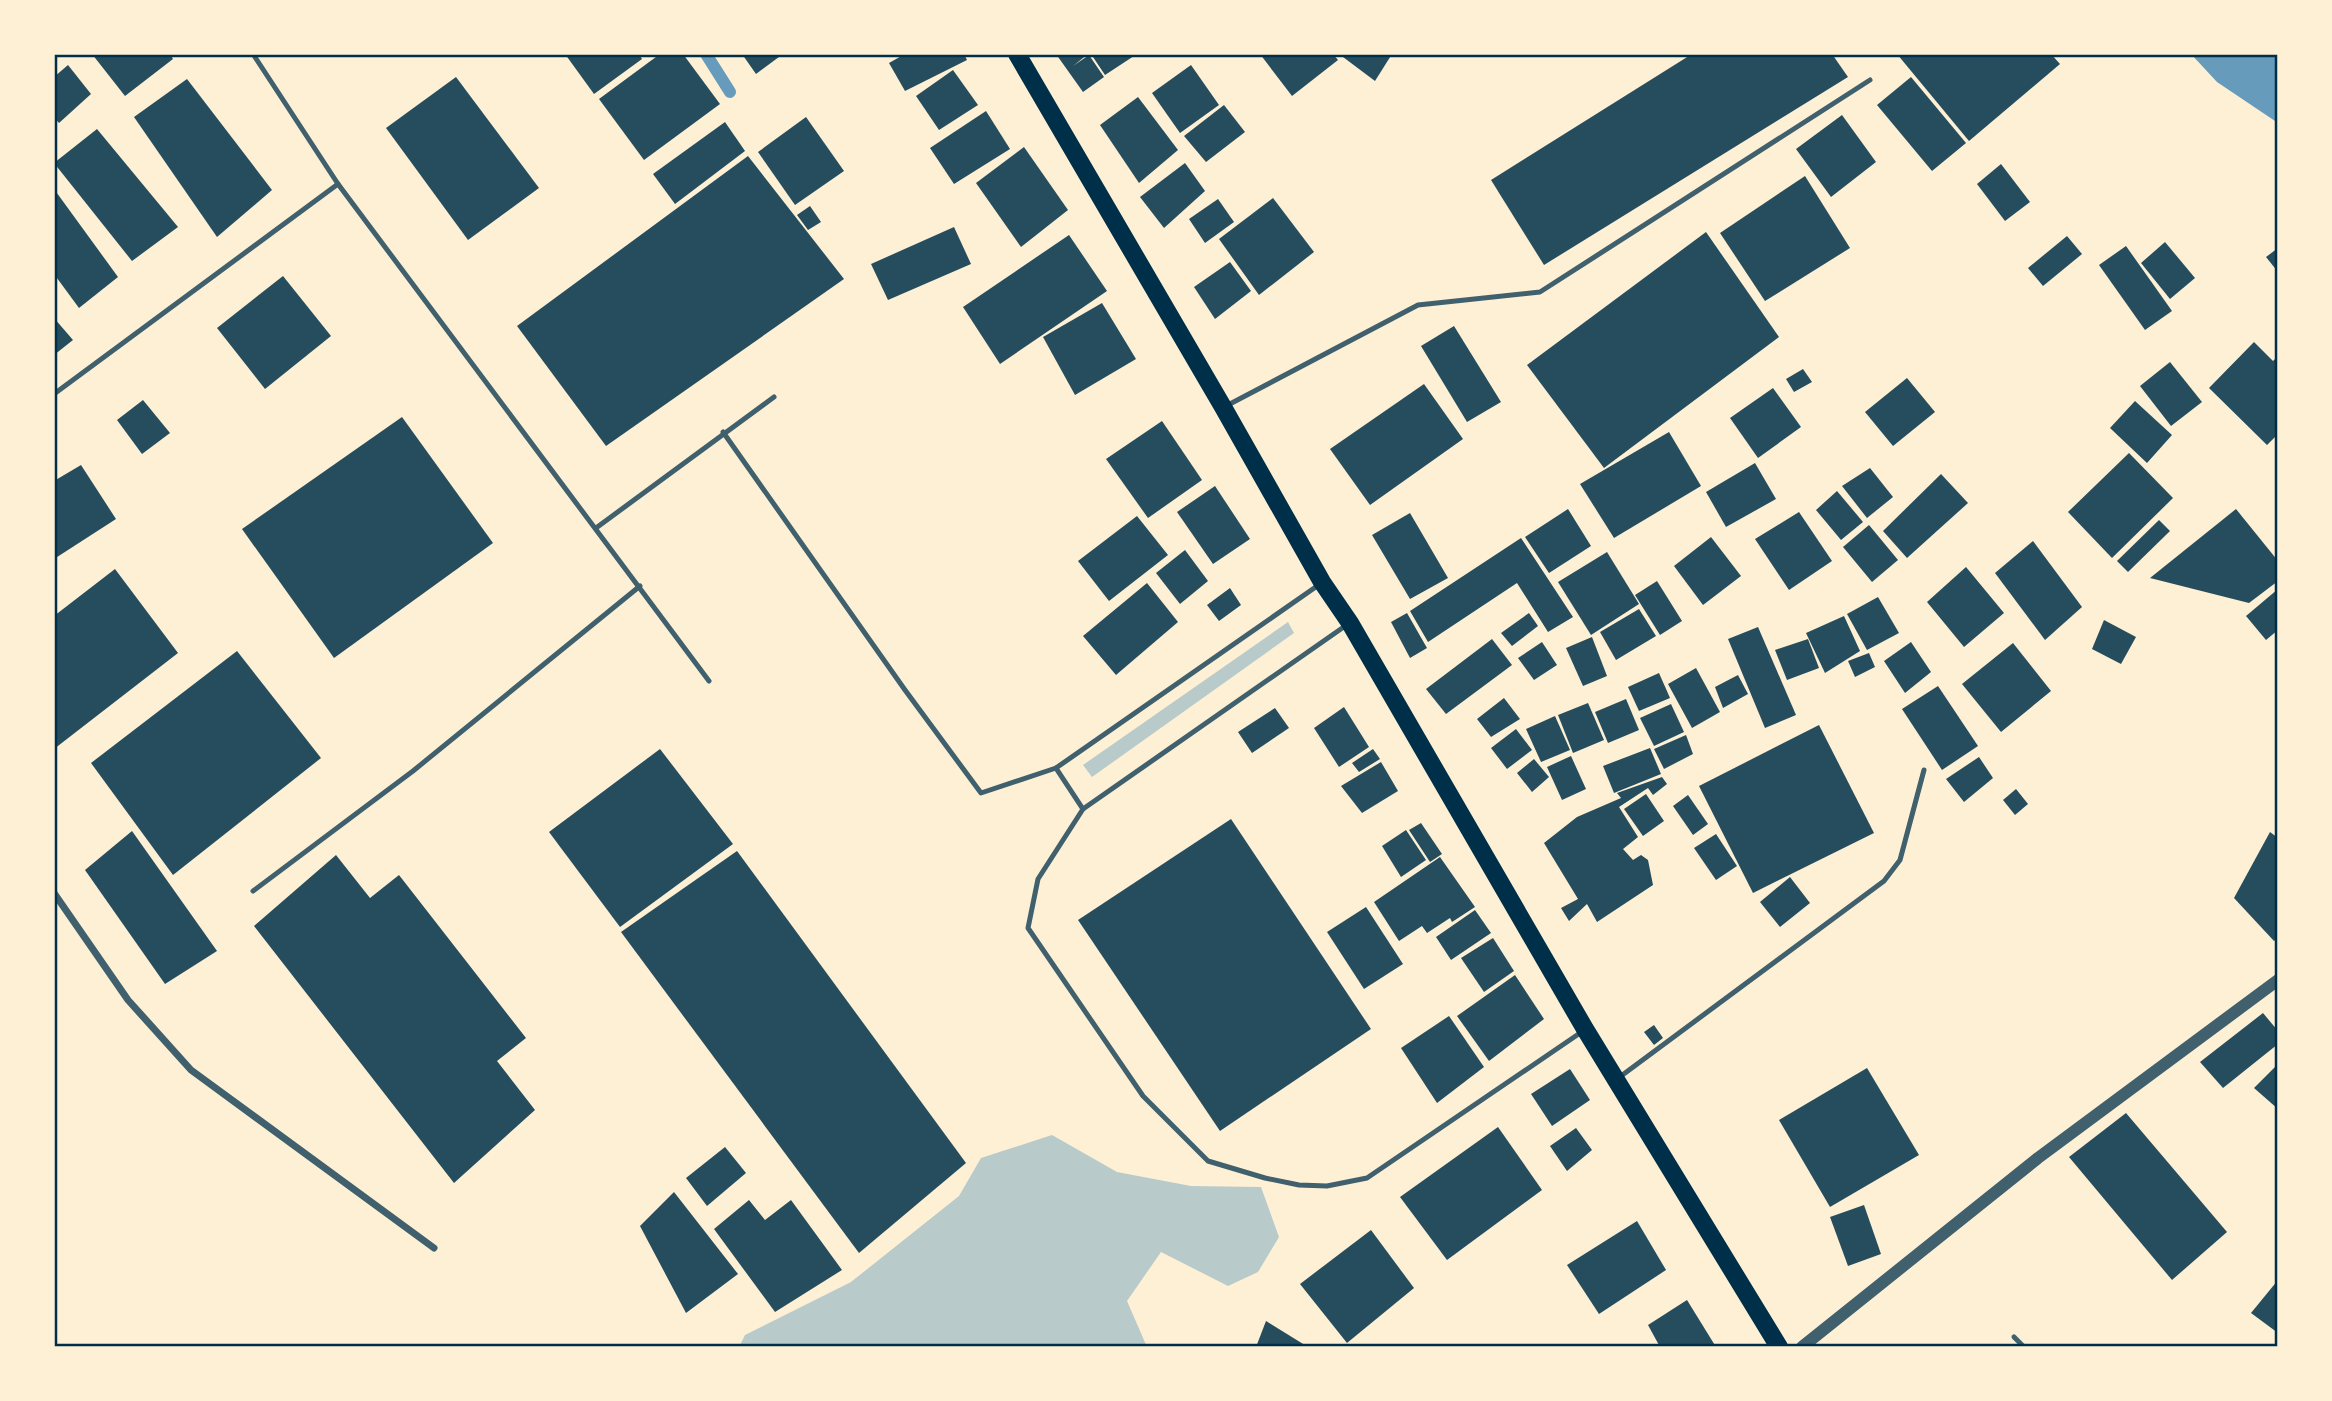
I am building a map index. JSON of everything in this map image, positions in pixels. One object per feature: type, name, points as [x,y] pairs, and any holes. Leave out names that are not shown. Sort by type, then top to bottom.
[{"type":"main road","points":[[1017,54],[1322,582],[1350,623],[1585,1029],[1779,1347]]},
{"type":"street","points":[[54,893],[128,1000],[191,1070],[434,1248]]},
{"type":"street","points":[[1802,1347],[2038,1158],[2278,980]]},
{"type":"lane","points":[[253,54],[338,184],[709,681]]},
{"type":"lane","points":[[1223,407],[1418,305],[1539,292],[1870,80]]},
{"type":"lane","points":[[54,394],[338,184]]},
{"type":"lane","points":[[596,528],[774,397]]},
{"type":"lane","points":[[723,432],[981,793],[1056,768],[1322,582]]},
{"type":"lane","points":[[253,891],[413,771],[640,586]]},
{"type":"lane","points":[[1350,623],[1083,809],[1038,879],[1028,928],[1143,1096],[1208,1161],[1299,1185],[1327,1186],[1367,1178],[1585,1029]]},
{"type":"lane","points":[[1056,768],[1083,809]]},
{"type":"lane","points":[[1616,1080],[1884,881],[1900,860],[1924,770]]},
{"type":"lane","points":[[2014,1337],[2024,1347]]},
{"type":"shaded area","points":[[1288,622],[1294,633],[1092,777],[1083,765]]},
{"type":"shaded area","points":[[1052,1135],[1117,1172],[1191,1186],[1261,1187],[1279,1237],[1258,1272],[1228,1286],[1161,1252],[1127,1301],[1147,1347],[739,1347],[745,1335],[851,1282],[959,1196],[981,1158]]},
{"type":"water","points":[[2191,54],[2278,54],[2278,123],[2217,82]]},
{"type":"building","points":[[92,54],[170,54],[173,59],[125,96]]},
{"type":"building","points":[[565,54],[639,54],[642,59],[594,94]]},
{"type":"building","points":[[660,54],[683,54],[720,104],[644,160],[599,99]]},
{"type":"building","points":[[742,54],[783,54],[756,74]]},
{"type":"building","points":[[905,54],[964,54],[967,60],[905,91],[889,63]]},
{"type":"building","points":[[1056,54],[1088,54],[1073,66],[1089,55],[1104,77],[1083,92]]},
{"type":"building","points":[[1091,54],[1137,54],[1105,75]]},
{"type":"building","points":[[1260,54],[1333,54],[1338,60],[1292,96]]},
{"type":"building","points":[[1345,54],[1392,54],[1375,81],[1343,57]]},
{"type":"building","points":[[1692,54],[1832,54],[1848,77],[1544,265],[1491,180]]},
{"type":"building","points":[[1897,54],[2051,54],[2060,64],[1969,141]]},
{"type":"building","points":[[68,65],[91,94],[59,123],[54,117],[54,77]]},
{"type":"building","points":[[1191,65],[1219,105],[1180,133],[1152,93]]},
{"type":"building","points":[[953,70],[978,105],[939,130],[916,96]]},
{"type":"building","points":[[456,77],[539,188],[468,240],[386,128]]},
{"type":"building","points":[[1911,77],[1966,143],[1932,171],[1877,105]]},
{"type":"building","points":[[187,79],[272,190],[217,237],[134,117]]},
{"type":"building","points":[[1138,97],[1178,150],[1139,183],[1100,125]]},
{"type":"building","points":[[1224,105],[1245,132],[1206,162],[1184,136]]},
{"type":"building","points":[[986,111],[1010,149],[954,184],[930,148]]},
{"type":"building","points":[[1842,115],[1876,162],[1831,197],[1796,149]]},
{"type":"building","points":[[806,117],[844,171],[795,205],[758,152]]},
{"type":"building","points":[[725,122],[745,151],[675,204],[653,174]]},
{"type":"building","points":[[97,129],[178,227],[132,261],[54,163]]},
{"type":"building","points":[[1024,147],[1068,210],[1021,247],[976,183]]},
{"type":"building","points":[[748,156],[844,279],[606,446],[517,326]]},
{"type":"building","points":[[1185,163],[1205,191],[1164,228],[1140,197]]},
{"type":"building","points":[[2001,164],[2030,202],[2005,221],[1977,184]]},
{"type":"building","points":[[1805,176],[1850,248],[1765,301],[1720,233]]},
{"type":"building","points":[[54,189],[118,277],[79,308],[54,274]]},
{"type":"building","points":[[1273,198],[1314,252],[1259,295],[1219,239]]},
{"type":"building","points":[[1218,199],[1234,222],[1205,243],[1189,219]]},
{"type":"building","points":[[810,206],[821,222],[808,230],[797,215]]},
{"type":"building","points":[[954,227],[971,264],[888,300],[871,264]]},
{"type":"building","points":[[1706,232],[1779,337],[1604,468],[1527,365]]},
{"type":"building","points":[[1069,235],[1107,291],[1000,364],[963,307]]},
{"type":"building","points":[[2067,236],[2082,254],[2043,286],[2028,268]]},
{"type":"building","points":[[2165,242],[2195,278],[2170,299],[2141,263]]},
{"type":"building","points":[[2126,246],[2172,311],[2145,330],[2099,265]]},
{"type":"building","points":[[2278,248],[2278,272],[2266,257]]},
{"type":"building","points":[[1230,262],[1251,291],[1215,319],[1194,287]]},
{"type":"building","points":[[283,276],[331,336],[265,389],[217,328]]},
{"type":"building","points":[[1102,303],[1136,359],[1075,395],[1043,337]]},
{"type":"building","points":[[54,318],[73,340],[54,355]]},
{"type":"building","points":[[1454,326],[1501,402],[1467,422],[1421,346]]},
{"type":"building","points":[[2254,342],[2273,361],[2278,356],[2278,434],[2267,445],[2209,388]]},
{"type":"building","points":[[2170,362],[2202,402],[2171,426],[2140,386]]},
{"type":"building","points":[[1803,369],[1812,382],[1794,392],[1786,379]]},
{"type":"building","points":[[1907,378],[1935,412],[1893,446],[1865,412]]},
{"type":"building","points":[[1424,384],[1463,439],[1370,505],[1330,449]]},
{"type":"building","points":[[1773,388],[1801,427],[1758,458],[1730,418]]},
{"type":"building","points":[[143,400],[170,433],[142,454],[117,420]]},
{"type":"building","points":[[2135,401],[2172,435],[2147,463],[2110,428]]},
{"type":"building","points":[[402,417],[493,543],[334,658],[242,529]]},
{"type":"building","points":[[1162,421],[1202,480],[1148,518],[1106,459]]},
{"type":"building","points":[[1669,432],[1701,486],[1614,538],[1580,484]]},
{"type":"building","points":[[2129,453],[2173,498],[2112,558],[2068,512]]},
{"type":"building","points":[[1755,463],[1776,499],[1726,527],[1706,492]]},
{"type":"building","points":[[81,465],[116,519],[54,559],[54,481]]},
{"type":"building","points":[[1870,468],[1893,497],[1867,518],[1842,486]]},
{"type":"building","points":[[1941,474],[1968,503],[1907,558],[1883,531]]},
{"type":"building","points":[[1215,486],[1250,539],[1213,564],[1177,512]]},
{"type":"building","points":[[1837,491],[1863,522],[1841,540],[1816,510]]},
{"type":"building","points":[[1568,509],[1591,546],[1549,573],[1525,537]]},
{"type":"building","points":[[2236,509],[2278,561],[2278,581],[2249,603],[2150,578]]},
{"type":"building","points":[[1799,512],[1832,561],[1789,590],[1755,539]]},
{"type":"building","points":[[1410,513],[1448,578],[1410,599],[1372,535]]},
{"type":"building","points":[[1137,516],[1168,555],[1109,601],[1078,561]]},
{"type":"building","points":[[2159,520],[2170,531],[2128,572],[2117,561]]},
{"type":"building","points":[[1869,525],[1898,560],[1872,582],[1843,547]]},
{"type":"building","points":[[1711,537],[1741,576],[1703,605],[1674,566]]},
{"type":"building","points":[[1521,538],[1573,617],[1548,632],[1517,583],[1428,642],[1410,611]]},
{"type":"building","points":[[2033,541],[2082,607],[2045,640],[1995,573]]},
{"type":"building","points":[[1185,550],[1208,581],[1180,604],[1156,573]]},
{"type":"building","points":[[1607,552],[1639,604],[1591,635],[1558,582]]},
{"type":"building","points":[[1966,567],[2004,613],[1964,647],[1927,602]]},
{"type":"building","points":[[115,569],[178,653],[54,749],[54,616]]},
{"type":"building","points":[[1657,581],[1682,621],[1660,635],[1635,595]]},
{"type":"building","points":[[1147,583],[1178,622],[1116,675],[1083,636]]},
{"type":"building","points":[[1230,588],[1241,605],[1219,621],[1207,605]]},
{"type":"building","points":[[2278,589],[2278,630],[2266,640],[2246,616]]},
{"type":"building","points":[[1878,597],[1899,633],[1867,650],[1847,614]]},
{"type":"building","points":[[1639,609],[1656,636],[1616,660],[1600,632]]},
{"type":"building","points":[[1407,613],[1427,648],[1410,658],[1391,622]]},
{"type":"building","points":[[1529,613],[1538,626],[1512,646],[1501,633]]},
{"type":"building","points":[[1844,616],[1860,651],[1825,673],[1806,633]]},
{"type":"building","points":[[2104,620],[2136,637],[2121,664],[2092,649]]},
{"type":"building","points":[[1758,627],[1796,715],[1765,728],[1728,639]]},
{"type":"building","points":[[1592,637],[1607,676],[1583,686],[1566,648]]},
{"type":"building","points":[[1492,639],[1512,665],[1446,714],[1426,689]]},
{"type":"building","points":[[1808,639],[1819,668],[1787,680],[1775,650]]},
{"type":"building","points":[[1542,642],[1557,665],[1534,680],[1518,658]]},
{"type":"building","points":[[1911,642],[1931,672],[1905,693],[1884,661]]},
{"type":"building","points":[[2013,643],[2051,691],[2001,732],[1962,684]]},
{"type":"building","points":[[237,651],[321,758],[173,875],[91,763]]},
{"type":"building","points":[[1869,653],[1875,667],[1855,677],[1848,661]]},
{"type":"building","points":[[1696,668],[1720,712],[1692,728],[1668,684]]},
{"type":"building","points":[[1659,673],[1670,698],[1639,711],[1628,687]]},
{"type":"building","points":[[1738,675],[1748,694],[1723,708],[1715,687]]},
{"type":"building","points":[[1938,686],[1978,746],[1942,770],[1902,709]]},
{"type":"building","points":[[1504,698],[1520,719],[1491,737],[1477,719]]},
{"type":"building","points":[[1626,699],[1639,730],[1608,743],[1595,712]]},
{"type":"building","points":[[1588,703],[1604,740],[1573,753],[1558,715]]},
{"type":"building","points":[[1671,704],[1684,732],[1654,746],[1640,718]]},
{"type":"building","points":[[1344,707],[1369,747],[1339,767],[1314,728]]},
{"type":"building","points":[[1275,708],[1289,728],[1252,753],[1238,732]]},
{"type":"building","points":[[1555,716],[1570,750],[1541,762],[1526,729]]},
{"type":"building","points":[[1819,725],[1874,833],[1753,893],[1699,786]]},
{"type":"building","points":[[1516,729],[1532,750],[1507,769],[1491,748]]},
{"type":"building","points":[[1686,735],[1693,754],[1664,769],[1654,749]]},
{"type":"building","points":[[1650,748],[1661,774],[1614,793],[1603,766]]},
{"type":"building","points":[[660,749],[733,844],[620,927],[549,832]]},
{"type":"building","points":[[1373,749],[1380,759],[1359,772],[1352,763]]},
{"type":"building","points":[[1571,756],[1586,789],[1562,800],[1547,767]]},
{"type":"building","points":[[1979,757],[1993,778],[1964,802],[1946,779]]},
{"type":"building","points":[[1534,759],[1549,777],[1532,792],[1517,773]]},
{"type":"building","points":[[1381,762],[1398,791],[1362,813],[1341,786]]},
{"type":"building","points":[[1662,777],[1667,784],[1653,795],[1648,788],[1619,807],[1638,837],[1623,849],[1633,860],[1641,855],[1648,860],[1653,885],[1597,922],[1587,904],[1569,921],[1561,908],[1578,899],[1544,843],[1577,817],[1621,798],[1617,793]]},
{"type":"building","points":[[2016,789],[2028,804],[2015,815],[2003,800]]},
{"type":"building","points":[[1646,794],[1664,821],[1643,836],[1624,809]]},
{"type":"building","points":[[1688,795],[1708,824],[1693,835],[1673,806]]},
{"type":"building","points":[[1231,819],[1371,1029],[1220,1131],[1078,920]]},
{"type":"building","points":[[1421,823],[1442,854],[1430,862],[1409,830]]},
{"type":"building","points":[[1406,830],[1426,860],[1401,877],[1382,846]]},
{"type":"building","points":[[132,831],[217,951],[165,984],[85,870]]},
{"type":"building","points":[[2270,832],[2278,838],[2278,938],[2274,941],[2234,898]]},
{"type":"building","points":[[1716,834],[1737,866],[1716,880],[1694,848]]},
{"type":"building","points":[[737,851],[966,1163],[859,1253],[621,932]]},
{"type":"building","points":[[336,855],[370,898],[399,875],[526,1038],[497,1061],[535,1110],[454,1183],[254,926]]},
{"type":"building","points":[[1440,857],[1475,907],[1452,922],[1450,918],[1427,933],[1422,926],[1399,941],[1374,902]]},
{"type":"building","points":[[1790,877],[1810,903],[1780,927],[1760,902]]},
{"type":"building","points":[[1366,907],[1403,964],[1364,989],[1327,932]]},
{"type":"building","points":[[1475,910],[1491,933],[1451,960],[1436,937]]},
{"type":"building","points":[[1493,938],[1514,971],[1484,992],[1461,958]]},
{"type":"building","points":[[1515,975],[1544,1019],[1489,1061],[1457,1016]]},
{"type":"building","points":[[2263,1013],[2278,1031],[2278,1044],[2223,1088],[2200,1062]]},
{"type":"building","points":[[1449,1016],[1484,1067],[1437,1103],[1401,1048]]},
{"type":"building","points":[[1654,1025],[1663,1038],[1654,1045],[1644,1032]]},
{"type":"building","points":[[2278,1064],[2278,1109],[2254,1088]]},
{"type":"building","points":[[1867,1068],[1919,1155],[1830,1207],[1779,1120]]},
{"type":"building","points":[[1570,1069],[1590,1100],[1552,1126],[1531,1094]]},
{"type":"building","points":[[2126,1113],[2227,1232],[2172,1280],[2069,1157]]},
{"type":"building","points":[[1498,1127],[1542,1190],[1447,1260],[1400,1197]]},
{"type":"building","points":[[1576,1128],[1592,1150],[1567,1171],[1550,1146]]},
{"type":"building","points":[[725,1147],[746,1173],[707,1206],[686,1178]]},
{"type":"building","points":[[674,1192],[738,1274],[686,1313],[640,1226]]},
{"type":"building","points":[[749,1200],[765,1220],[791,1200],[842,1270],[775,1312],[714,1229]]},
{"type":"building","points":[[1864,1205],[1881,1254],[1848,1266],[1830,1217]]},
{"type":"building","points":[[1637,1221],[1666,1270],[1599,1314],[1567,1265]]},
{"type":"building","points":[[1371,1230],[1414,1288],[1347,1343],[1300,1284]]},
{"type":"building","points":[[2278,1280],[2278,1333],[2251,1313]]},
{"type":"building","points":[[1687,1300],[1716,1347],[1660,1347],[1648,1325]]},
{"type":"building","points":[[1266,1321],[1308,1347],[1256,1347]]},
{"type":"waterway","points":[[706,54],[730,92]]}]
